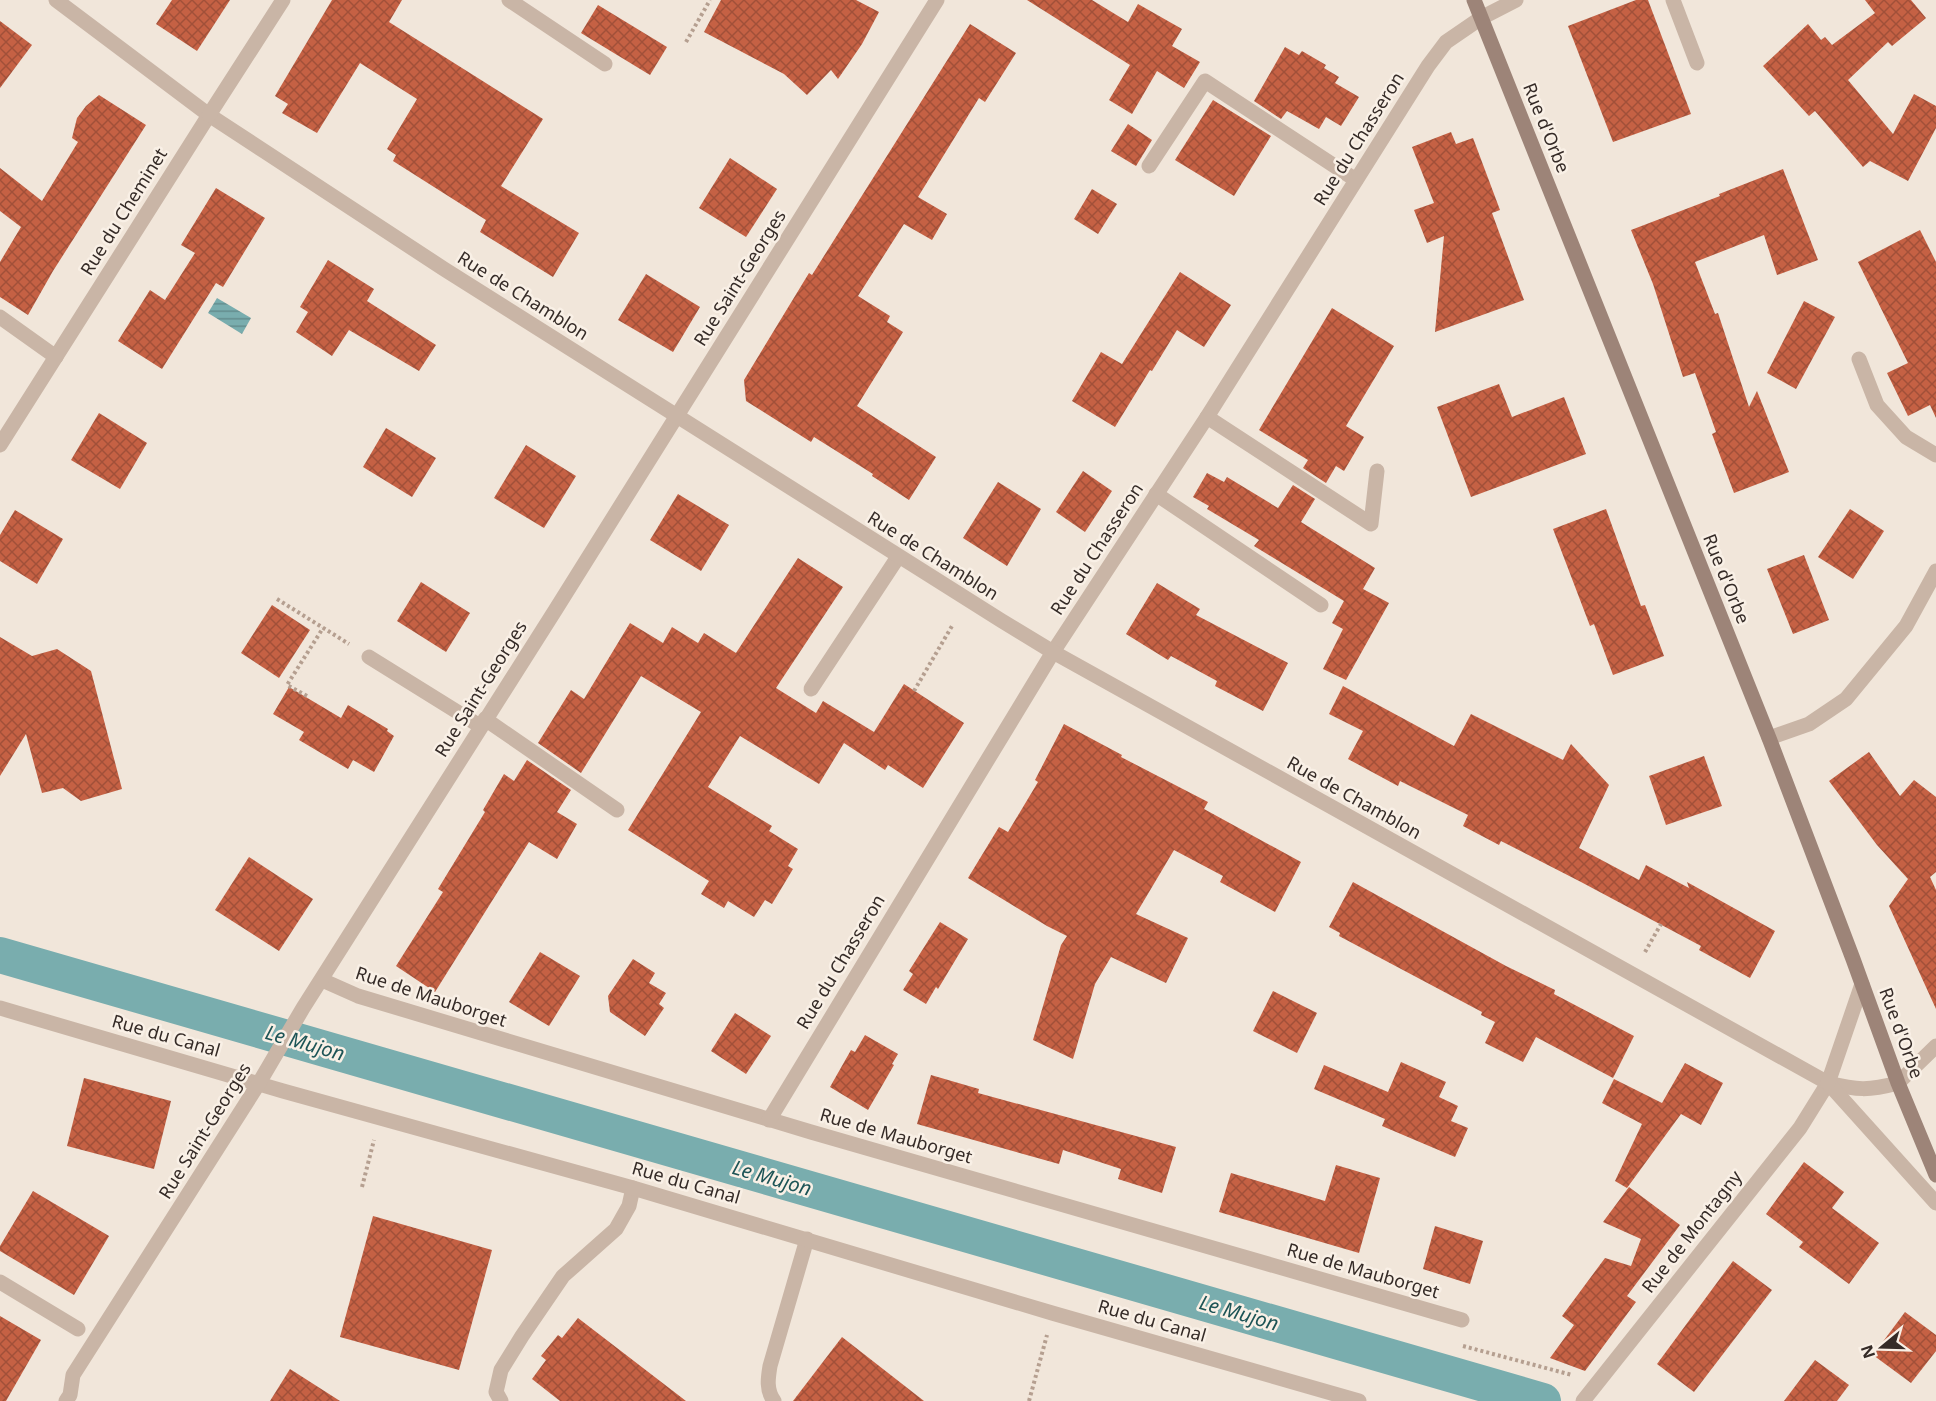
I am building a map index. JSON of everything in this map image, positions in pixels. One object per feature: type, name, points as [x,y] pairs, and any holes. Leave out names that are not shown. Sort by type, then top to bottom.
[{"type":"main road","name":"Rue d'Orbe","points":[[1474,0],[1769,738],[1898,1083],[1936,1175]]},
{"type":"street","name":"Rue de Chamblon","points":[[56,0],[209,115],[444,269],[898,557],[1053,652],[1828,1083],[1853,1089],[1872,1090],[1898,1083]]},
{"type":"street","name":"Rue du Cheminet","points":[[0,445],[283,0]]},
{"type":"street","points":[[509,0],[605,64]]},
{"type":"street","name":"Rue Saint-Georges","points":[[66,1401],[70,1395],[73,1375],[259,1083],[303,1008],[937,0]]},
{"type":"street","name":"Rue du Chasseron","points":[[769,1120],[1053,652],[1207,417],[1428,66],[1446,42],[1481,18],[1516,0]]},
{"type":"street","points":[[1673,0],[1697,63]]},
{"type":"street","points":[[1149,166],[1205,81],[1356,180]]},
{"type":"street","points":[[0,317],[56,357]]},
{"type":"street","points":[[1859,359],[1877,405],[1906,437],[1936,455]]},
{"type":"street","points":[[1207,417],[1371,524],[1377,471]]},
{"type":"street","points":[[1156,494],[1321,605]]},
{"type":"street","points":[[812,689],[898,557]]},
{"type":"street","points":[[1769,738],[1809,724],[1846,699],[1906,626],[1936,571]]},
{"type":"street","points":[[369,657],[483,723],[617,810]]},
{"type":"street","name":"Rue de Mauborget","points":[[322,980],[358,996],[769,1120],[1462,1320]]},
{"type":"street","points":[[1828,1083],[1862,984]]},
{"type":"street","name":"Rue du Canal","points":[[0,1008],[633,1188],[1052,1313],[1359,1401]]},
{"type":"street","points":[[1898,1083],[1936,1046]]},
{"type":"street","name":"Rue de Chamblon","points":[[1828,1083],[1936,1203]]},
{"type":"street","name":"Rue de Montagny","points":[[1583,1401],[1800,1128],[1828,1083]]},
{"type":"street","points":[[501,1401],[496,1392],[501,1370],[563,1276],[616,1229],[629,1206],[633,1188]]},
{"type":"street","points":[[774,1401],[770,1395],[768,1381],[770,1366],[807,1239]]},
{"type":"street","points":[[0,1282],[78,1329]]},
{"type":"path","points":[[686,42],[710,0]]},
{"type":"path","points":[[277,600],[369,657]]},
{"type":"path","points":[[914,691],[952,626]]},
{"type":"path","points":[[307,696],[287,685],[323,628]]},
{"type":"path","points":[[1646,952],[1661,924]]},
{"type":"path","points":[[362,1187],[375,1137]]},
{"type":"path","points":[[1029,1401],[1052,1313]]},
{"type":"path","points":[[1456,1344],[1578,1377]]},
{"type":"water","points":[[217,298],[251,318],[242,334],[208,313]]},
{"type":"building","points":[[172,0],[230,0],[197,51],[156,24]]},
{"type":"building","points":[[332,0],[402,0],[389,22],[543,119],[501,186],[579,233],[553,277],[480,232],[486,220],[393,161],[396,155],[387,149],[417,99],[360,63],[317,133],[282,113],[288,104],[275,96]]},
{"type":"building","points":[[721,0],[856,0],[879,12],[862,44],[838,79],[831,70],[807,95],[784,74],[704,32]]},
{"type":"building","points":[[1027,0],[1092,0],[1128,22],[1138,4],[1182,29],[1172,46],[1200,62],[1184,88],[1157,71],[1132,114],[1109,100],[1130,65]]},
{"type":"building","points":[[1636,0],[1648,0],[1691,114],[1613,142],[1568,26]]},
{"type":"building","points":[[1865,0],[1911,0],[1926,18],[1892,46],[1888,42],[1848,80],[1893,134],[1914,94],[1936,106],[1936,128],[1908,181],[1870,161],[1863,167],[1815,111],[1809,116],[1763,66],[1808,24],[1821,40],[1825,37],[1832,45],[1875,13]]},
{"type":"building","points":[[598,5],[667,47],[650,75],[581,33]]},
{"type":"building","points":[[0,21],[32,45],[0,88]]},
{"type":"building","points":[[970,24],[1016,53],[985,102],[979,98],[918,197],[947,214],[932,240],[904,224],[858,296],[890,316],[887,322],[903,332],[857,406],[936,457],[909,500],[814,437],[811,442],[746,401],[744,380],[809,273],[812,275]]},
{"type":"building","points":[[1285,47],[1299,55],[1302,51],[1326,65],[1324,68],[1339,77],[1335,83],[1359,97],[1341,126],[1326,117],[1319,129],[1287,111],[1281,119],[1254,101]]},
{"type":"building","points":[[99,95],[146,125],[53,271],[28,315],[0,297],[0,262],[21,227],[0,211],[0,168],[42,201],[78,142],[72,138],[77,118]]},
{"type":"building","points":[[1213,100],[1271,136],[1234,196],[1175,160]]},
{"type":"building","points":[[1128,124],[1152,140],[1136,166],[1111,151]]},
{"type":"building","points":[[1451,132],[1456,144],[1473,138],[1500,210],[1492,213],[1524,300],[1435,332],[1444,236],[1427,243],[1414,210],[1434,203],[1412,147]]},
{"type":"building","points":[[730,158],[777,189],[746,237],[699,208]]},
{"type":"building","points":[[1783,169],[1818,260],[1777,275],[1764,235],[1695,262],[1715,314],[1718,313],[1749,407],[1757,391],[1789,472],[1734,493],[1712,434],[1716,432],[1695,373],[1683,377],[1653,284],[1631,230]]},
{"type":"building","points":[[216,188],[265,218],[223,287],[216,283],[162,369],[118,341],[150,290],[165,300],[195,253],[181,245]]},
{"type":"building","points":[[1092,189],[1117,204],[1098,234],[1074,219]]},
{"type":"building","points":[[1920,230],[1936,262],[1936,418],[1930,405],[1908,416],[1887,373],[1908,363],[1858,262]]},
{"type":"building","points":[[328,260],[374,289],[367,301],[436,345],[419,371],[349,330],[332,356],[296,332],[308,312],[300,307]]},
{"type":"building","points":[[1180,272],[1231,305],[1204,347],[1177,330],[1115,427],[1072,401],[1101,352],[1122,364]]},
{"type":"building","points":[[646,274],[700,307],[673,352],[618,320]]},
{"type":"building","points":[[1804,301],[1835,317],[1796,389],[1767,373]]},
{"type":"building","points":[[1332,308],[1394,346],[1346,426],[1364,437],[1344,471],[1336,466],[1326,483],[1303,468],[1308,460],[1259,430]]},
{"type":"building","points":[[1499,384],[1512,417],[1564,397],[1586,454],[1471,497],[1437,407]]},
{"type":"building","points":[[99,413],[147,443],[120,489],[71,460]]},
{"type":"building","points":[[386,428],[436,458],[412,497],[363,467]]},
{"type":"building","points":[[526,445],[576,476],[544,528],[494,498]]},
{"type":"building","points":[[1083,471],[1112,491],[1085,532],[1056,512]]},
{"type":"building","points":[[1207,473],[1224,482],[1227,477],[1278,508],[1293,485],[1315,499],[1301,522],[1375,568],[1363,589],[1389,603],[1346,680],[1323,669],[1343,629],[1332,623],[1344,601],[1254,546],[1259,540],[1207,509],[1209,506],[1193,497]]},
{"type":"building","points":[[998,482],[1041,509],[1007,566],[963,538]]},
{"type":"building","points":[[678,494],[729,525],[701,571],[650,540]]},
{"type":"building","points":[[1606,509],[1641,606],[1645,605],[1664,656],[1613,675],[1594,624],[1590,626],[1553,529]]},
{"type":"building","points":[[1850,509],[1884,531],[1853,579],[1818,557]]},
{"type":"building","points":[[15,510],[63,539],[37,584],[0,561],[0,535]]},
{"type":"building","points":[[1804,555],[1829,620],[1793,634],[1767,569]]},
{"type":"building","points":[[798,558],[843,587],[776,688],[816,713],[823,701],[874,732],[904,684],[964,723],[923,788],[888,765],[885,770],[844,743],[819,784],[740,736],[708,787],[772,826],[769,831],[798,849],[788,866],[793,869],[772,904],[765,900],[754,917],[728,901],[724,908],[701,894],[709,881],[628,830],[701,712],[641,676],[581,773],[538,743],[571,690],[584,699],[630,623],[663,643],[672,627],[698,643],[704,633],[736,653]]},
{"type":"building","points":[[421,582],[470,613],[446,652],[397,621]]},
{"type":"building","points":[[1157,583],[1200,609],[1196,615],[1288,663],[1263,711],[1215,686],[1217,681],[1171,656],[1168,660],[1126,634]]},
{"type":"building","points":[[272,605],[310,630],[279,678],[241,653]]},
{"type":"building","points":[[0,637],[32,656],[57,649],[91,671],[122,789],[81,801],[63,788],[42,793],[26,734],[0,776]]},
{"type":"building","points":[[1343,686],[1454,746],[1471,714],[1563,760],[1571,744],[1609,785],[1579,848],[1639,880],[1646,865],[1689,888],[1687,882],[1775,931],[1750,978],[1699,950],[1701,946],[1581,882],[1501,841],[1499,845],[1463,826],[1468,815],[1400,781],[1398,786],[1348,759],[1363,731],[1329,714]]},
{"type":"building","points":[[289,687],[341,718],[348,705],[388,729],[387,731],[394,736],[374,772],[353,760],[348,769],[299,740],[304,732],[273,714]]},
{"type":"building","points":[[1064,724],[1122,755],[1121,757],[1208,802],[1204,809],[1301,862],[1275,912],[1220,882],[1223,876],[1174,850],[1136,914],[1188,938],[1166,983],[1111,957],[1095,984],[1073,1059],[1033,1040],[1061,945],[1067,936],[968,878],[999,827],[1008,832],[1038,782],[1035,780]]},
{"type":"building","points":[[1869,752],[1900,796],[1914,780],[1936,797],[1936,872],[1930,877],[1936,890],[1936,1009],[1889,906],[1908,879],[1877,845],[1829,781]]},
{"type":"building","points":[[1704,756],[1722,806],[1666,825],[1649,776]]},
{"type":"building","points":[[527,760],[571,790],[557,812],[577,824],[557,859],[529,842],[435,992],[396,966],[443,892],[438,889],[485,812],[483,810],[504,774],[514,781]]},
{"type":"building","points":[[249,857],[313,899],[279,951],[215,910]]},
{"type":"building","points":[[1353,882],[1506,966],[1555,990],[1554,994],[1634,1036],[1613,1078],[1536,1037],[1523,1062],[1485,1043],[1495,1022],[1481,1015],[1482,1012],[1339,936],[1340,933],[1329,927]]},
{"type":"building","points":[[940,922],[968,939],[938,989],[936,987],[926,1004],[903,990],[913,974],[909,971]]},
{"type":"building","points":[[540,952],[580,976],[549,1026],[509,1002]]},
{"type":"building","points":[[633,959],[655,973],[649,983],[666,993],[659,1004],[664,1008],[645,1036],[610,1012],[608,996]]},
{"type":"building","points":[[1273,991],[1317,1013],[1297,1053],[1253,1031]]},
{"type":"building","points":[[735,1013],[771,1036],[746,1074],[711,1051]]},
{"type":"building","points":[[865,1035],[898,1054],[868,1110],[830,1087],[851,1050],[855,1052]]},
{"type":"building","points":[[1401,1062],[1446,1082],[1439,1097],[1458,1106],[1451,1121],[1468,1128],[1455,1157],[1382,1126],[1385,1119],[1314,1089],[1324,1065],[1388,1092]]},
{"type":"building","points":[[1685,1063],[1723,1083],[1701,1125],[1681,1114],[1627,1188],[1615,1181],[1642,1124],[1602,1103],[1614,1079],[1662,1103]]},
{"type":"building","points":[[931,1075],[979,1089],[978,1093],[1176,1147],[1162,1193],[1118,1179],[1121,1169],[1063,1150],[1059,1164],[917,1124]]},
{"type":"building","points":[[84,1078],[171,1101],[154,1169],[67,1146]]},
{"type":"building","points":[[1804,1162],[1844,1192],[1832,1208],[1879,1243],[1849,1284],[1799,1247],[1803,1242],[1766,1214]]},
{"type":"building","points":[[1336,1165],[1380,1178],[1359,1253],[1219,1212],[1231,1173],[1325,1201]]},
{"type":"building","points":[[1629,1187],[1680,1225],[1627,1296],[1636,1302],[1585,1371],[1550,1358],[1574,1325],[1562,1316],[1605,1258],[1631,1266],[1641,1239],[1603,1222]]},
{"type":"building","points":[[33,1191],[109,1236],[74,1295],[0,1251],[0,1246]]},
{"type":"building","points":[[373,1216],[492,1250],[459,1370],[340,1337]]},
{"type":"building","points":[[1435,1226],[1483,1241],[1470,1284],[1423,1269]]},
{"type":"building","points":[[1733,1261],[1772,1290],[1694,1392],[1657,1364]]},
{"type":"building","points":[[1905,1312],[1936,1335],[1936,1351],[1911,1383],[1873,1355]]},
{"type":"building","points":[[0,1316],[41,1340],[6,1401],[0,1401]]},
{"type":"building","points":[[578,1318],[686,1401],[560,1401],[532,1379],[546,1360],[541,1356],[558,1335],[562,1338]]},
{"type":"building","points":[[842,1337],[924,1401],[793,1401]]},
{"type":"building","points":[[1815,1360],[1849,1385],[1837,1401],[1784,1401]]},
{"type":"building","points":[[290,1369],[340,1401],[270,1401]]},
{"type":"waterway","name":"Le Mujon","points":[[0,955],[1543,1401]]}]
